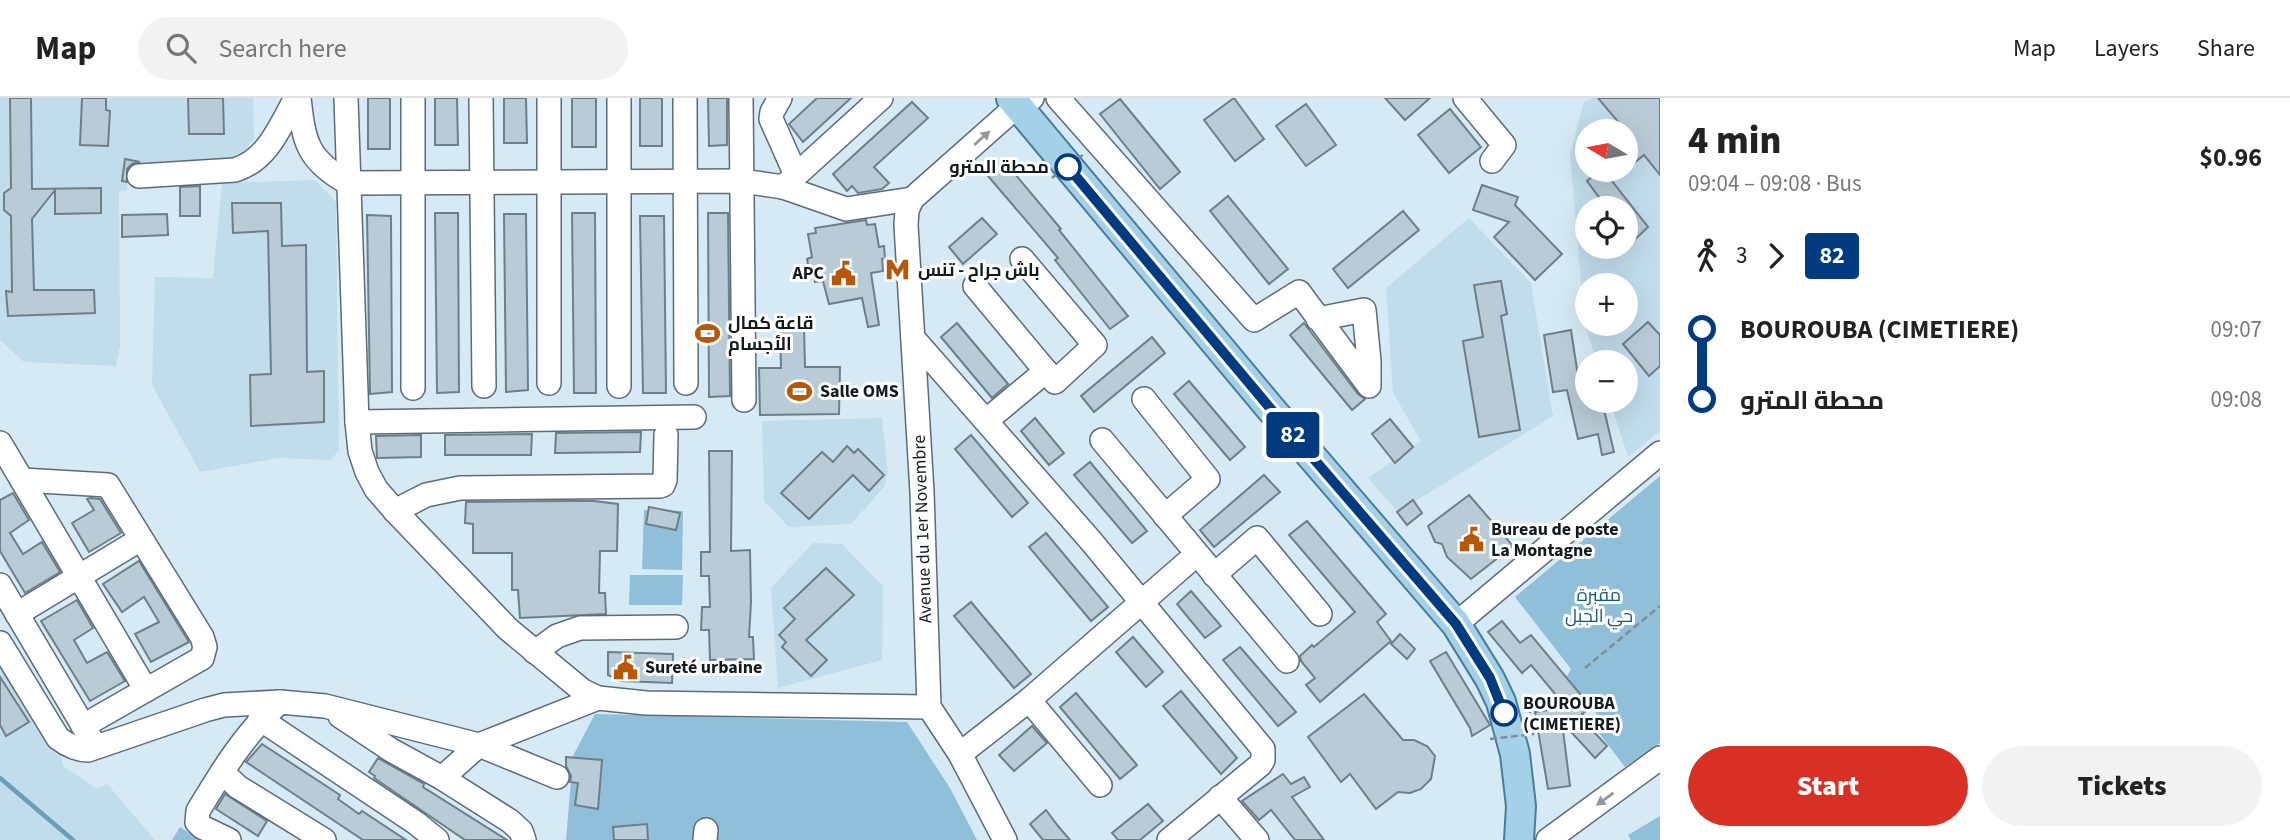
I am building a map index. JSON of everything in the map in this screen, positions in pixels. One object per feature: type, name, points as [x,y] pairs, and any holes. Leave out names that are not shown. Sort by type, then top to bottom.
[{"type":"main road","points":[[1020,101],[1270,408],[1456,624],[1490,678],[1501,702],[1515,754],[1521,806],[1519,840]]},
{"type":"street","points":[[139,176],[235,170],[249,166],[262,155],[297,98]]},
{"type":"street","points":[[297,98],[302,129],[310,152],[327,171],[348,183],[790,181],[846,209],[912,199],[1020,101]]},
{"type":"street","points":[[346,98],[357,422],[360,451],[376,489],[508,629],[583,691],[598,698],[646,703],[929,707],[960,754],[1005,840]]},
{"type":"street","points":[[413,98],[413,388]]},
{"type":"street","points":[[481,98],[484,386]]},
{"type":"street","points":[[549,98],[549,383]]},
{"type":"street","points":[[619,98],[619,386]]},
{"type":"street","points":[[685,98],[686,383]]},
{"type":"street","points":[[741,98],[744,400]]},
{"type":"street","points":[[780,98],[771,119],[790,181]]},
{"type":"street","points":[[790,181],[881,98]]},
{"type":"street","points":[[1058,98],[1254,320],[1299,292],[1318,319]]},
{"type":"street","points":[[1465,98],[1504,145],[1493,161]]},
{"type":"street","name":"Avenue du 1er Novembre","points":[[912,199],[907,211],[906,225],[922,492],[929,707]]},
{"type":"street","points":[[975,286],[1055,382],[1095,345],[1022,260]]},
{"type":"street","points":[[913,338],[987,420],[1263,749],[1260,765],[1169,840]]},
{"type":"street","points":[[987,420],[1046,371]]},
{"type":"street","points":[[1144,399],[1208,479],[1165,516]]},
{"type":"street","points":[[357,422],[694,417]]},
{"type":"street","points":[[395,510],[425,495],[460,488],[660,486],[665,480],[666,435]]},
{"type":"street","points":[[1102,440],[1287,661]]},
{"type":"street","points":[[0,443],[13,476],[79,575],[146,690]]},
{"type":"street","points":[[1456,624],[1660,453]]},
{"type":"street","points":[[13,476],[108,485],[202,637],[205,647],[202,658],[83,726]]},
{"type":"street","points":[[1214,575],[1257,538],[1320,614]]},
{"type":"street","points":[[18,614],[141,539]]},
{"type":"street","points":[[960,754],[1029,700],[1197,554]]},
{"type":"street","points":[[0,585],[96,747]]},
{"type":"street","points":[[535,652],[557,636],[580,628],[676,627]]},
{"type":"street","points":[[0,643],[58,738],[66,745],[82,750],[225,705],[280,702],[325,706],[480,746],[557,777]]},
{"type":"street","points":[[442,778],[480,746],[598,698]]},
{"type":"street","points":[[1029,700],[1100,785]]},
{"type":"street","points":[[229,840],[202,827],[197,822],[198,811],[244,738],[260,719],[280,702]]},
{"type":"street","points":[[325,706],[391,750],[510,821],[522,831],[524,840]]},
{"type":"street","points":[[260,719],[438,840]]},
{"type":"street","points":[[1548,840],[1660,758]]},
{"type":"street","points":[[222,772],[238,787],[324,840]]},
{"type":"street","points":[[1220,797],[1256,840]]},
{"type":"path","points":[[1052,178],[1084,154]]},
{"type":"path","points":[[1585,668],[1660,606]]},
{"type":"path","points":[[1490,739],[1534,734],[1529,706]]},
{"type":"shaded area","points":[[0,98],[253,98],[254,138],[235,163],[128,166],[127,190],[119,192],[120,346],[116,366],[24,362],[0,340]]},
{"type":"shaded area","points":[[1592,98],[1660,98],[1660,431],[1628,457],[1614,413],[1638,413],[1638,350],[1593,350],[1588,336],[1638,336],[1638,273],[1580,273],[1579,259],[1638,259],[1638,196],[1575,196],[1575,211],[1570,154],[1575,135],[1575,182],[1638,182],[1638,119],[1579,119],[1584,102]]},
{"type":"shaded area","points":[[315,180],[336,202],[339,450],[331,460],[278,458],[200,472],[152,385],[155,277],[213,278],[222,183]]},
{"type":"shaded area","points":[[1469,218],[1531,283],[1553,416],[1398,512],[1368,478],[1421,441],[1393,393],[1386,288]]},
{"type":"shaded area","points":[[882,418],[888,472],[884,487],[851,524],[789,527],[764,501],[762,421]]},
{"type":"shaded area","points":[[813,543],[842,544],[883,586],[882,660],[778,688],[771,588]]},
{"type":"shaded area","points":[[0,656],[61,753],[63,766],[97,789],[107,784],[155,840],[0,840]]},
{"type":"green space","name":"مقبرة حي الجبل","points":[[1660,476],[1660,743],[1625,767],[1589,720],[1597,714],[1566,678],[1571,669],[1515,597]]},
{"type":"green space","points":[[644,510],[683,511],[682,570],[642,569]]},
{"type":"green space","points":[[630,575],[683,575],[682,605],[629,605]]},
{"type":"green space","points":[[595,714],[907,722],[950,788],[977,840],[566,840],[573,756]]},
{"type":"green space","points":[[1660,816],[1660,840],[1631,840],[1628,835]]},
{"type":"green space","points":[[180,827],[201,840],[172,840]]},
{"type":"building","points":[[10,98],[31,98],[32,189],[101,188],[101,213],[55,214],[55,190],[32,219],[34,290],[94,290],[95,313],[8,316],[6,291],[12,292],[11,216],[4,210],[4,193],[11,188]]},
{"type":"building","points":[[82,98],[106,98],[106,110],[110,111],[108,146],[80,145]]},
{"type":"building","points":[[188,98],[223,98],[224,134],[189,134]]},
{"type":"building","points":[[368,98],[390,98],[390,149],[368,149]]},
{"type":"building","points":[[435,98],[457,98],[458,145],[435,145]]},
{"type":"building","points":[[504,98],[526,98],[527,143],[504,143]]},
{"type":"building","points":[[572,98],[596,98],[596,147],[572,147]]},
{"type":"building","points":[[640,98],[662,98],[662,146],[640,146]]},
{"type":"building","points":[[708,98],[727,98],[727,145],[709,146]]},
{"type":"building","points":[[817,98],[851,98],[803,142],[789,124]]},
{"type":"building","points":[[1234,98],[1264,139],[1235,161],[1204,120]]},
{"type":"building","points":[[1385,98],[1430,98],[1405,120]]},
{"type":"building","points":[[1598,98],[1660,98],[1660,175],[1644,155],[1638,160],[1638,119],[1616,119]]},
{"type":"building","points":[[1120,99],[1180,172],[1160,189],[1100,114]]},
{"type":"building","points":[[912,102],[928,118],[874,167],[889,183],[882,189],[858,193],[852,186],[847,191],[833,174]]},
{"type":"building","points":[[1306,104],[1336,145],[1306,166],[1276,126]]},
{"type":"building","points":[[1450,109],[1481,147],[1449,173],[1418,135]]},
{"type":"building","points":[[125,159],[140,162],[127,169],[127,182],[122,181]]},
{"type":"building","points":[[1004,161],[1128,316],[1110,329],[1055,260],[1058,258],[988,176]]},
{"type":"building","points":[[1588,182],[1613,182],[1624,196],[1598,196]]},
{"type":"building","points":[[1482,185],[1518,197],[1515,205],[1562,254],[1535,280],[1494,237],[1509,222],[1473,210]]},
{"type":"building","points":[[200,186],[200,216],[180,216],[180,187]]},
{"type":"building","points":[[1228,196],[1288,269],[1269,284],[1210,211]]},
{"type":"building","points":[[232,203],[281,203],[282,246],[306,245],[307,372],[324,371],[324,422],[251,426],[250,375],[271,374],[268,231],[233,233]]},
{"type":"building","points":[[1403,211],[1419,230],[1348,288],[1333,269]]},
{"type":"building","points":[[435,213],[458,213],[459,392],[437,393]]},
{"type":"building","points":[[572,213],[595,213],[596,393],[574,393]]},
{"type":"building","points":[[708,213],[728,213],[730,396],[709,397]]},
{"type":"building","points":[[167,214],[168,235],[122,237],[122,215]]},
{"type":"building","points":[[504,214],[526,214],[528,390],[506,392]]},
{"type":"building","points":[[1638,214],[1648,227],[1638,237]]},
{"type":"building","points":[[367,215],[391,216],[392,392],[370,394]]},
{"type":"building","points":[[640,216],[664,216],[666,393],[643,393]]},
{"type":"building","points":[[982,218],[997,234],[963,264],[949,247]]},
{"type":"building","name":"APC","points":[[866,220],[867,225],[875,224],[879,247],[884,246],[885,258],[882,259],[883,271],[871,273],[879,325],[868,327],[862,298],[829,304],[823,281],[815,282],[807,259],[812,257],[808,234],[816,233],[815,228]]},
{"type":"building","points":[[1501,281],[1507,314],[1501,316],[1520,430],[1479,437],[1463,341],[1483,337],[1474,285]]},
{"type":"building","points":[[1648,322],[1660,335],[1660,366],[1649,376],[1638,362],[1638,350],[1628,350],[1623,344],[1632,336],[1638,336],[1638,331]]},
{"type":"building","points":[[957,323],[1008,384],[992,398],[941,337]]},
{"type":"building","points":[[1304,323],[1358,394],[1365,399],[1352,410],[1290,335]]},
{"type":"building","name":"Salle OMS","points":[[804,326],[805,367],[840,367],[839,414],[760,415],[759,368],[781,368],[780,327]]},
{"type":"building","points":[[1571,330],[1575,356],[1575,413],[1605,413],[1614,452],[1602,455],[1598,434],[1578,439],[1567,390],[1553,392],[1544,335]]},
{"type":"building","points":[[1152,337],[1165,353],[1094,412],[1081,396]]},
{"type":"building","points":[[1189,381],[1245,447],[1230,460],[1174,394]]},
{"type":"building","points":[[1035,418],[1064,453],[1049,465],[1021,431]]},
{"type":"building","points":[[1390,419],[1413,447],[1395,463],[1372,434]]},
{"type":"building","points":[[641,432],[640,452],[555,453],[556,433]]},
{"type":"building","points":[[532,434],[531,455],[445,455],[445,435]]},
{"type":"building","points":[[421,435],[421,457],[377,458],[376,436]]},
{"type":"building","points":[[971,435],[1028,503],[1012,517],[955,449]]},
{"type":"building","points":[[847,446],[854,453],[858,449],[884,475],[869,491],[853,475],[809,519],[781,493],[822,452],[833,462]]},
{"type":"building","points":[[709,451],[732,451],[731,551],[750,550],[749,637],[753,637],[754,659],[710,660],[709,630],[701,630],[702,607],[710,607],[709,576],[701,576],[701,552],[710,552]]},
{"type":"building","points":[[1090,462],[1147,531],[1132,543],[1074,475]]},
{"type":"building","points":[[1264,475],[1280,492],[1214,547],[1200,530]]},
{"type":"building","points":[[13,493],[29,520],[10,533],[23,554],[42,542],[60,572],[25,593],[0,551],[0,500]]},
{"type":"building","name":"Bureau de poste La Montagne","points":[[1469,495],[1513,546],[1471,579],[1447,557],[1442,544],[1435,542],[1428,526]]},
{"type":"building","points":[[87,499],[100,499],[121,533],[89,552],[72,523],[94,510]]},
{"type":"building","points":[[1413,500],[1422,513],[1407,525],[1397,512]]},
{"type":"building","points":[[594,501],[618,504],[617,551],[600,551],[599,593],[605,593],[606,614],[520,618],[518,590],[512,590],[512,553],[473,553],[473,524],[465,523],[466,502]]},
{"type":"building","points":[[649,507],[680,513],[676,530],[646,524]]},
{"type":"building","points":[[1307,521],[1386,614],[1377,622],[1391,641],[1320,702],[1306,685],[1315,678],[1300,656],[1355,612],[1289,535]]},
{"type":"building","points":[[1046,533],[1108,607],[1091,621],[1029,547]]},
{"type":"building","points":[[139,561],[189,642],[151,662],[135,634],[159,622],[144,597],[122,612],[103,584]]},
{"type":"building","points":[[826,568],[854,595],[806,640],[827,660],[811,676],[782,647],[786,642],[779,635],[795,619],[784,608]]},
{"type":"building","points":[[1191,591],[1221,626],[1205,638],[1177,604]]},
{"type":"building","points":[[77,600],[93,628],[74,640],[87,663],[107,652],[125,681],[90,701],[41,621]]},
{"type":"building","points":[[971,602],[1031,674],[1014,688],[954,616]]},
{"type":"building","points":[[1502,621],[1520,643],[1531,635],[1591,707],[1582,714],[1607,746],[1595,758],[1562,722],[1570,786],[1548,789],[1535,712],[1566,707],[1531,665],[1522,673],[1488,632]]},
{"type":"building","points":[[1400,634],[1415,649],[1407,659],[1391,644]]},
{"type":"building","points":[[1133,637],[1163,672],[1146,687],[1116,652]]},
{"type":"building","points":[[1240,647],[1296,712],[1278,726],[1223,660]]},
{"type":"building","points":[[608,652],[673,654],[672,683],[621,681],[608,675]]},
{"type":"building","points":[[1446,652],[1490,725],[1472,736],[1470,728],[1430,661]]},
{"type":"building","points":[[0,677],[29,722],[6,736],[0,725]]},
{"type":"building","points":[[1181,691],[1237,758],[1221,774],[1163,706]]},
{"type":"building","points":[[1076,693],[1137,765],[1120,779],[1060,707]]},
{"type":"building","points":[[1364,694],[1403,740],[1414,740],[1427,746],[1435,756],[1431,779],[1421,789],[1410,793],[1398,792],[1376,809],[1350,774],[1341,782],[1308,737]]},
{"type":"building","points":[[1032,726],[1047,743],[1014,771],[999,755]]},
{"type":"building","points":[[262,744],[340,795],[338,799],[359,814],[362,811],[406,840],[363,840],[246,762]]},
{"type":"building","points":[[566,757],[602,760],[598,809],[575,805],[578,783],[570,782]]},
{"type":"building","points":[[378,758],[424,784],[423,787],[507,840],[465,840],[374,778],[369,772]]},
{"type":"building","points":[[1283,774],[1291,784],[1304,777],[1310,787],[1292,797],[1324,840],[1295,840],[1271,810],[1259,820],[1242,801]]},
{"type":"building","points":[[225,794],[267,821],[258,836],[216,809]]},
{"type":"building","points":[[1148,804],[1163,821],[1140,840],[1118,840],[1112,833]]},
{"type":"building","points":[[1046,810],[1070,840],[1043,840],[1030,824]]},
{"type":"building","points":[[647,824],[648,840],[614,840],[613,827]]},
{"type":"waterway","points":[[0,778],[73,840]]},
{"type":"bus line","name":"82","points":[[1068,167],[1456,624],[1490,678],[1504,713]]},
{"type":"place","name":"محطة المترو","points":[[1068,167]]},
{"type":"place","name":"باش جراح - تنس","points":[[898,270]]},
{"type":"place","name":"APC","points":[[844,273]]},
{"type":"place","name":"قاعة كمال الأجسام","points":[[708,333]]},
{"type":"place","name":"Salle OMS","points":[[800,391]]},
{"type":"place","name":"Bureau de poste La Montagne","points":[[1471,539]]},
{"type":"place","name":"Sureté urbaine","points":[[625,667]]},
{"type":"place","name":"BOUROUBA (CIMETIERE)","points":[[1504,713]]}]
